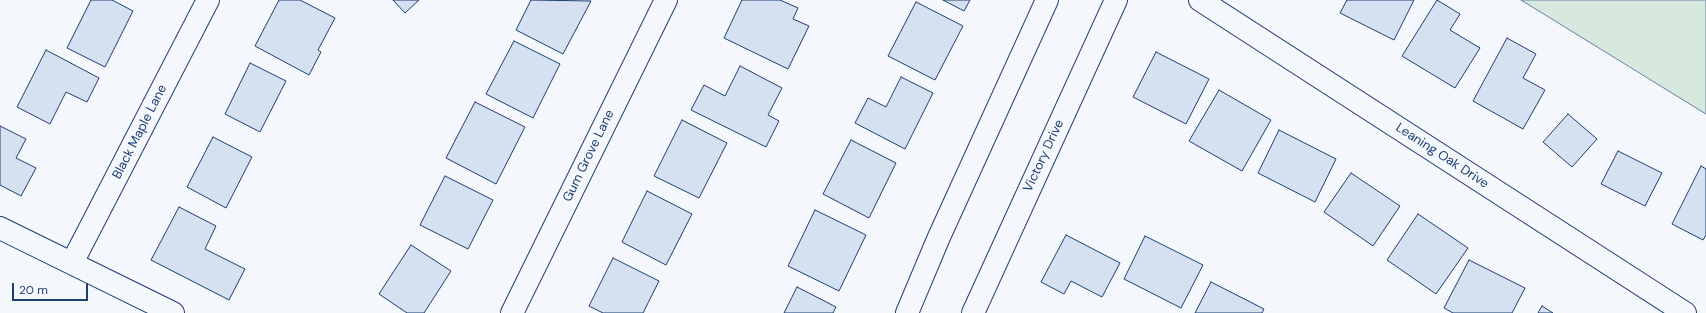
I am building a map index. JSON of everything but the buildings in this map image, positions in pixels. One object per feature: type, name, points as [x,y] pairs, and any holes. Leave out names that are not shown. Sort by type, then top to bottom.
[{"type":"street","name":"Black Maple Lane","points":[[72,263],[208,0]]},
{"type":"street","name":"Gum Grove Lane","points":[[512,313],[666,0]]},
{"type":"street","points":[[907,313],[939,237],[1047,0]]},
{"type":"street","name":"Victory Drive","points":[[973,313],[1116,0]]},
{"type":"street","name":"Leaning Oak Drive","points":[[1200,0],[1685,313]]},
{"type":"street","points":[[0,228],[173,313]]},
{"type":"shaded area","points":[[1521,0],[1706,0],[1706,114]]}]
